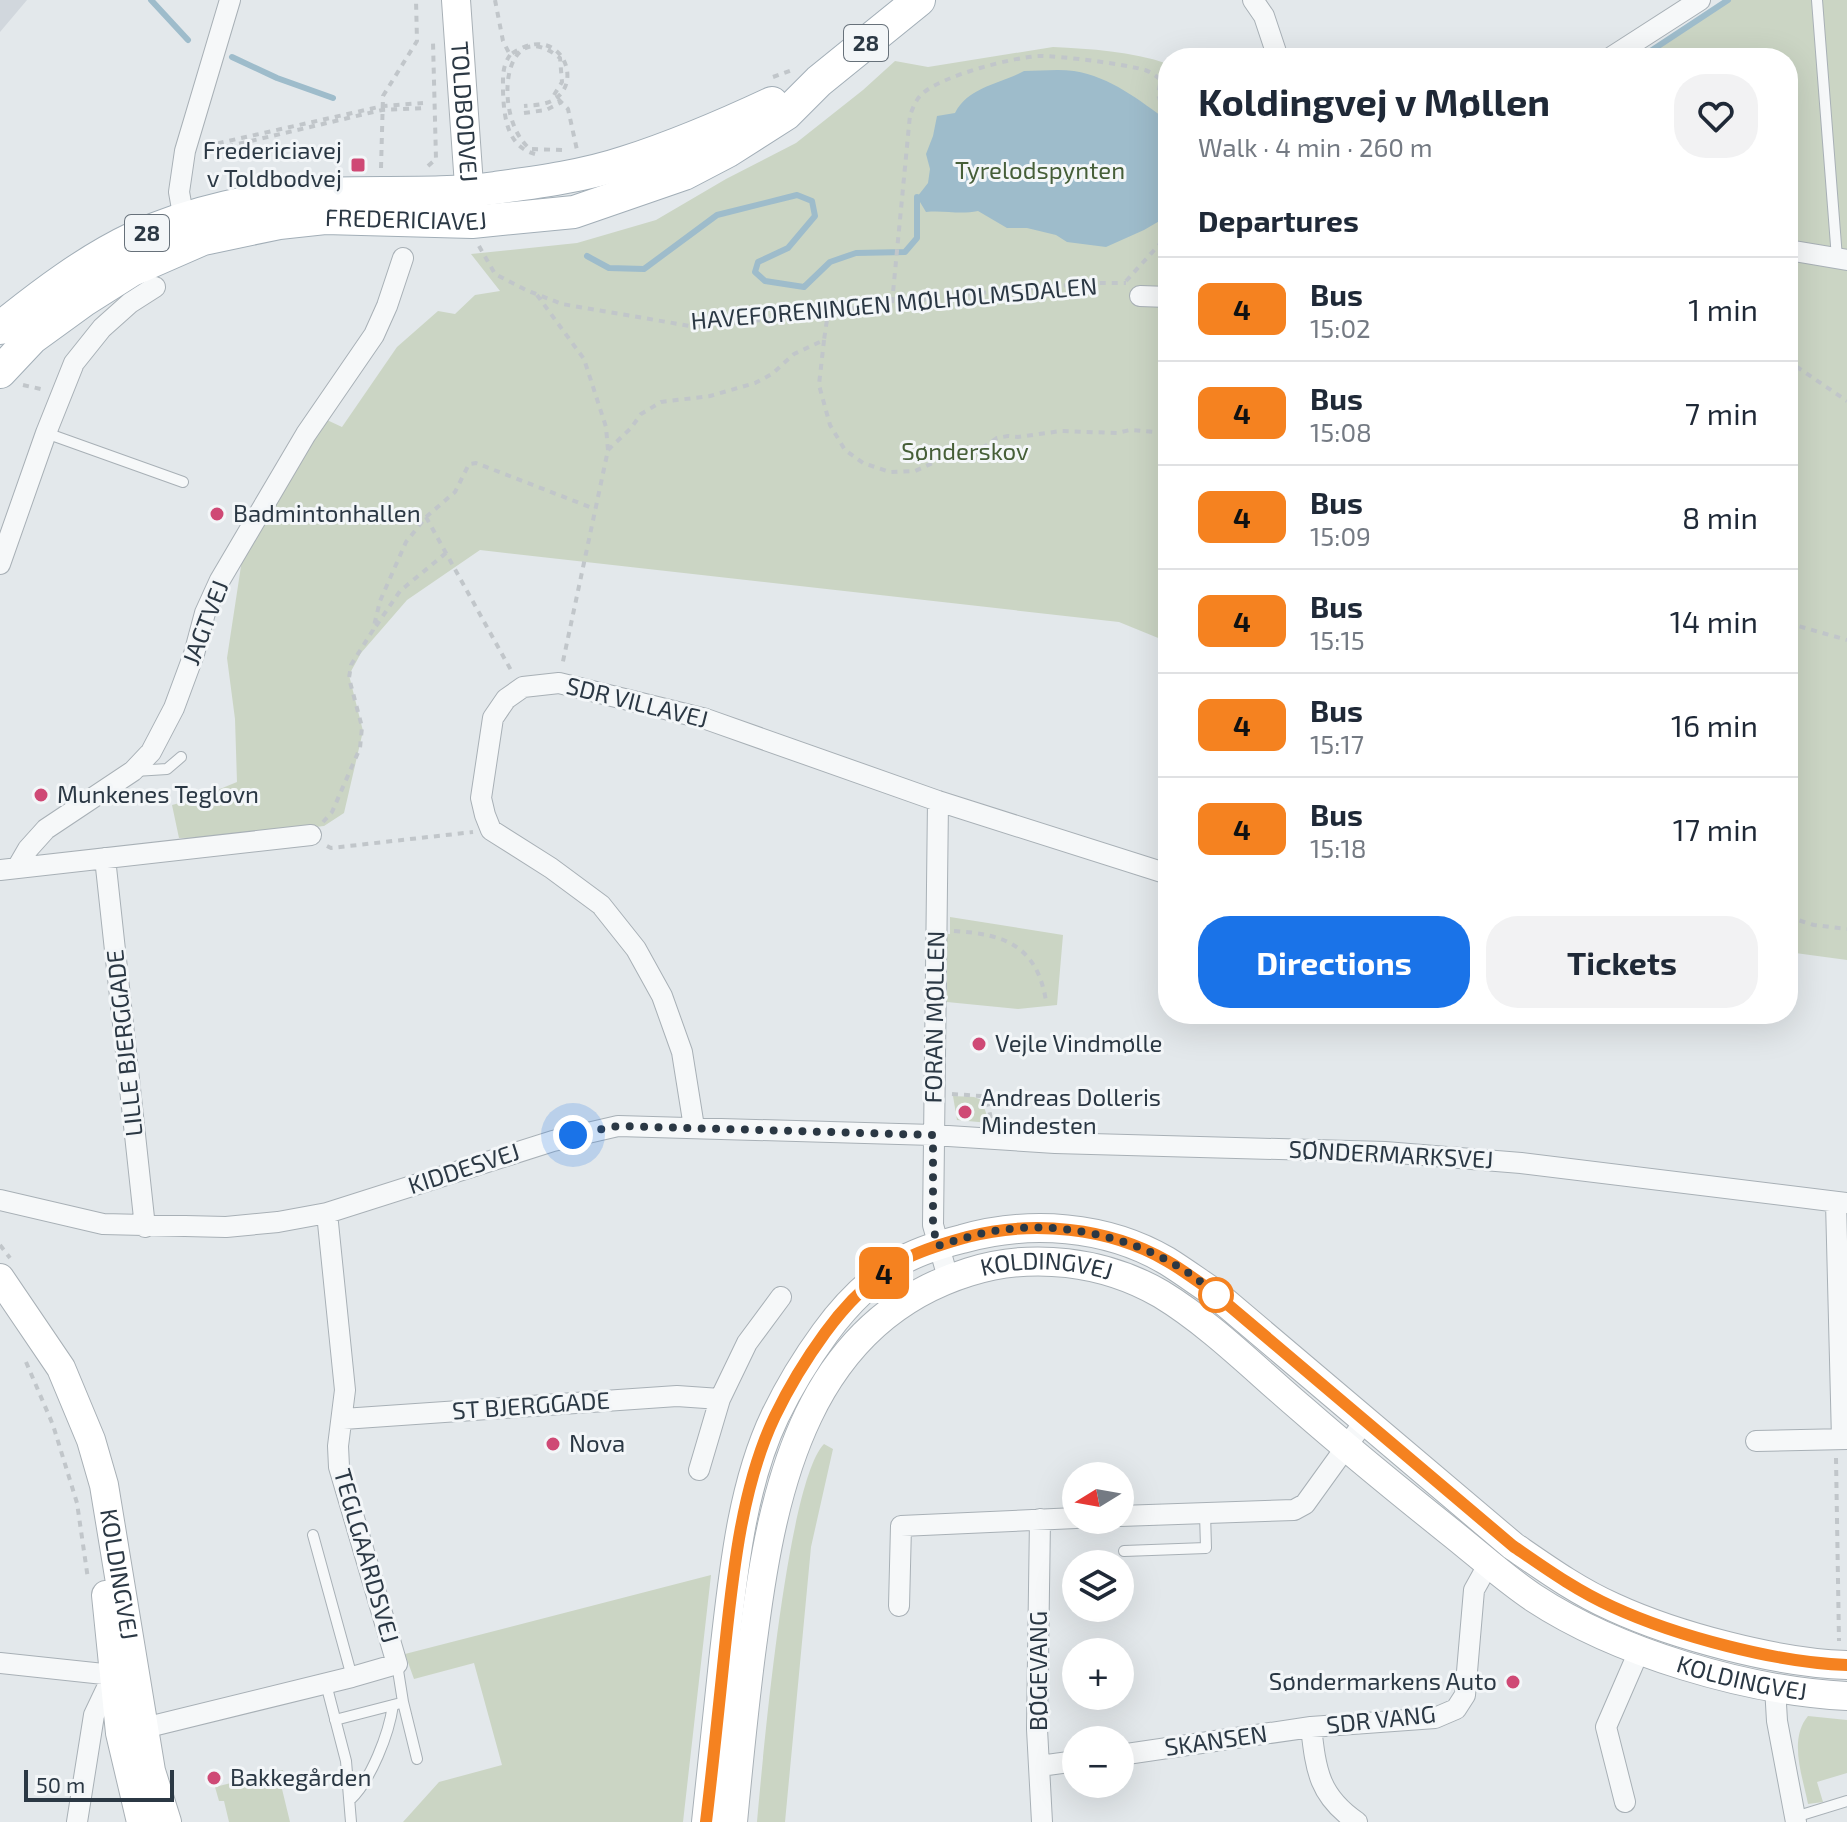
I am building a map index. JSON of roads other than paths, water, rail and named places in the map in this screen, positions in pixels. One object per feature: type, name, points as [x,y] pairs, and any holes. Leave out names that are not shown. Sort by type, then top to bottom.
[{"type":"main road","name":"TOLDBODVEJ","points":[[456,0],[469,191],[475,233]]},
{"type":"main road","name":"FREDERICIAVEJ","points":[[0,328],[80,269],[116,247],[184,220],[240,204],[318,194],[469,191],[571,176],[625,163],[728,124],[813,72],[914,1]]},
{"type":"main road","name":"FREDERICIAVEJ","points":[[6,379],[32,338],[83,301],[132,270],[203,239],[279,223],[325,218],[475,233],[574,212],[684,174],[728,151],[786,114],[813,72]]},
{"type":"main road","name":"KOLDINGVEJ","points":[[706,1822],[730,1597],[742,1524],[760,1456],[774,1418],[799,1371],[835,1319],[877,1277],[905,1259],[937,1246],[1009,1229],[1039,1227],[1073,1230],[1119,1240],[1166,1261],[1213,1292],[1513,1546],[1563,1580],[1613,1608],[1675,1631],[1773,1655],[1843,1656]]},
{"type":"main road","name":"KOLDINGVEJ","points":[[733,1822],[763,1560],[779,1491],[798,1434],[827,1380],[857,1342],[895,1307],[921,1290],[948,1278],[988,1266],[1030,1260],[1071,1263],[1111,1272],[1159,1293],[1196,1318],[1346,1447],[1489,1563],[1534,1598],[1583,1625],[1639,1651],[1693,1669],[1775,1687],[1847,1696]]},
{"type":"main road","name":"KOLDINGVEJ","points":[[0,1278],[79,1448],[100,1539],[113,1675],[132,1731],[151,1771],[167,1822]]},
{"type":"main road","name":"KOLDINGVEJ","points":[[31,1347],[61,1368],[100,1470],[141,1822]]},
{"type":"street","points":[[184,220],[179,192],[192,157],[230,0]]},
{"type":"street","points":[[1253,0],[1264,16],[1275,48]]},
{"type":"street","points":[[1626,48],[1700,0]]},
{"type":"street","points":[[1798,252],[1842,259]]},
{"type":"street","name":"JAGTVEJ","points":[[8,869],[46,829],[133,771],[151,752],[174,708],[205,613],[220,580],[306,434],[374,335],[397,282],[403,258]]},
{"type":"street","points":[[0,564],[74,363],[102,328],[130,303],[155,287]]},
{"type":"street","points":[[1132,289],[1158,295]]},
{"type":"street","name":"SDR VILLAVEJ","points":[[694,1127],[682,1052],[662,996],[636,949],[601,905],[551,868],[491,830],[481,798],[493,718],[506,699],[523,687],[559,683],[706,719],[938,801],[1158,871]]},
{"type":"street","name":"FORAN MØLLEN","points":[[938,801],[933,1225],[948,1278]]},
{"type":"street","name":"JAGTVEJ","points":[[8,869],[311,835]]},
{"type":"street","name":"LILLE BJERGGADE","points":[[105,858],[145,1227]]},
{"type":"street","name":"KIDDESVEJ","points":[[0,1200],[103,1224],[226,1227],[327,1213],[592,1130],[618,1126],[933,1135]]},
{"type":"street","name":"SØNDERMARKSVEJ","points":[[933,1135],[1055,1143],[1385,1152],[1521,1163],[1842,1203]]},
{"type":"street","points":[[1756,1441],[1841,1439],[1842,1203]]},
{"type":"street","name":"TEGLGAARDSVEJ","points":[[132,1731],[397,1664],[339,1467],[338,1446],[345,1390],[327,1213]]},
{"type":"street","points":[[699,1470],[720,1399],[747,1343],[781,1297]]},
{"type":"street","name":"ST BJERGGADE","points":[[343,1419],[677,1396],[720,1399]]},
{"type":"street","points":[[1134,1516],[1294,1510],[1305,1504],[1364,1422]]},
{"type":"street","points":[[899,1606],[901,1526],[1062,1518]]},
{"type":"street","name":"BØGEVANG","points":[[1040,1519],[1037,1729],[1042,1822]]},
{"type":"street","name":"SDR VANG","points":[[1357,1822],[1341,1811],[1325,1791],[1316,1770],[1311,1727],[1435,1718],[1456,1709],[1465,1695],[1474,1590],[1489,1563]]},
{"type":"street","points":[[1625,1802],[1606,1727],[1639,1651]]},
{"type":"street","points":[[0,1663],[113,1675],[94,1715],[78,1812]]},
{"type":"street","points":[[1775,1687],[1777,1721],[1795,1820]]},
{"type":"street","name":"SKANSEN","points":[[1134,1753],[1311,1727]]},
{"type":"street","points":[[1040,1766],[1062,1763]]},
{"type":"lane","points":[[1817,0],[1842,259]]},
{"type":"lane","points":[[46,433],[183,482]]},
{"type":"lane","points":[[133,771],[167,769],[181,757]]},
{"type":"lane","points":[[1134,1551],[1206,1548],[1205,1513]]},
{"type":"lane","points":[[313,1535],[352,1677]]},
{"type":"lane","points":[[397,1664],[398,1703],[417,1759]]},
{"type":"lane","points":[[326,1684],[346,1761],[351,1822]]},
{"type":"lane","points":[[335,1720],[398,1703]]},
{"type":"lane","points":[[350,1800],[360,1790],[398,1703]]},
{"type":"lane","points":[[1795,1820],[1847,1801]]},
{"type":"water","points":[[1024,71],[1074,71],[1100,78],[1124,90],[1158,114],[1158,222],[1106,247],[1067,242],[1056,235],[1027,228],[1007,228],[978,211],[926,212],[917,197],[928,183],[930,169],[926,154],[937,116],[955,113],[976,92]]},
{"type":"waterway","points":[[151,0],[188,40]]},
{"type":"waterway","points":[[1655,48],[1728,0]]},
{"type":"waterway","points":[[232,57],[277,78],[333,98]]},
{"type":"waterway","points":[[587,256],[609,268],[644,269],[717,215],[797,195],[812,201],[815,216],[788,248],[758,262],[755,272],[765,281],[804,287],[830,262],[856,253],[905,252],[917,238],[917,197]]},
{"type":"place","name":"Fredericiavej v Toldbodvej","points":[[358,165]]},
{"type":"place","name":"Badmintonhallen","points":[[217,514]]},
{"type":"place","name":"Munkenes Teglovn","points":[[41,795]]},
{"type":"place","name":"Vejle Vindmølle","points":[[979,1044]]},
{"type":"place","name":"Andreas Dolleris Mindesten","points":[[965,1112]]},
{"type":"place","name":"Nova","points":[[553,1444]]},
{"type":"place","name":"Søndermarkens Auto","points":[[1513,1682]]},
{"type":"place","name":"Bakkegården","points":[[214,1778]]},
{"type":"park label","name":"Tyrelodspynten","points":[[1040,171]]},
{"type":"park label","name":"Sønderskov","points":[[965,452]]}]
